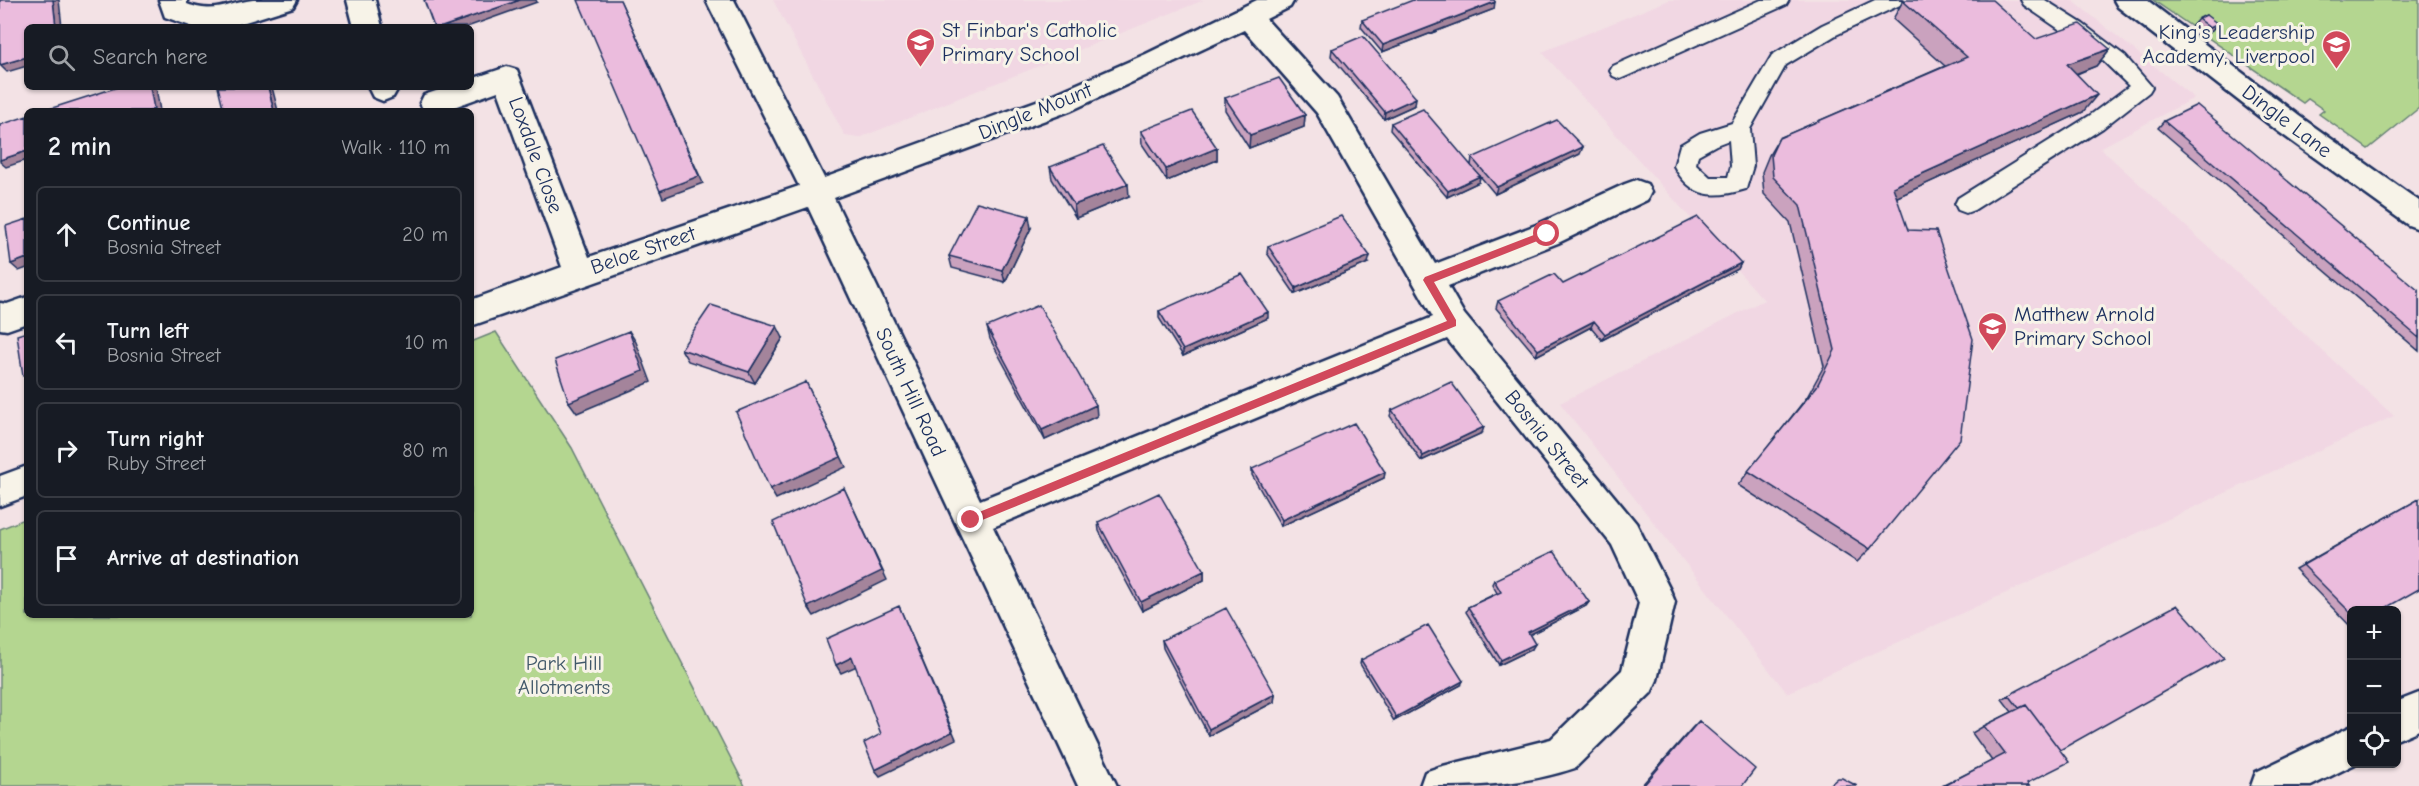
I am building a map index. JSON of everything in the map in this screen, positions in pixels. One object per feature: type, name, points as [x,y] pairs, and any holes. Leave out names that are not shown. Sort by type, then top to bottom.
[{"type":"street","points":[[178,14],[199,19],[229,17],[283,0]]},
{"type":"street","points":[[362,0],[367,24]]},
{"type":"street","name":"South Hill Road","points":[[720,0],[816,191],[1098,786]]},
{"type":"street","name":"Dingle Mount","points":[[816,191],[1029,116],[1155,61],[1280,0]]},
{"type":"street","name":"Dingle Lane","points":[[2128,0],[2289,124],[2419,217]]},
{"type":"street","name":"Bosnia Street","points":[[1247,16],[1328,105],[1453,323],[1624,534],[1657,602],[1638,680],[1561,755],[1439,786]]},
{"type":"street","name":"Loxdale Close","points":[[474,89],[507,77],[579,272]]},
{"type":"street","name":"Loxdale Close","points":[[434,103],[470,90]]},
{"type":"street","name":"Beloe Street","points":[[474,312],[579,272],[816,191]]},
{"type":"street","points":[[1428,280],[1547,234],[1636,192]]},
{"type":"street","points":[[0,316],[7,317],[24,311]]},
{"type":"street","points":[[971,520],[1453,323]]},
{"type":"street","points":[[0,491],[24,482]]},
{"type":"street","points":[[2401,720],[2419,711]]},
{"type":"street","points":[[2270,786],[2347,748]]},
{"type":"lane","points":[[1620,71],[1779,0]]},
{"type":"lane","points":[[1739,129],[1779,60],[1829,30],[1889,0]]},
{"type":"lane","points":[[1966,204],[2096,122],[2142,87],[2130,72],[2094,42],[2031,0]]},
{"type":"shaded area","name":"St Finbar's Catholic Primary School","points":[[773,0],[1204,0],[859,138],[845,136]]},
{"type":"shaded area","name":"Matthew Arnold Primary School","points":[[1669,0],[2072,0],[2194,98],[2100,148],[2394,416],[1787,693],[1560,403],[1764,300],[1542,52]]},
{"type":"green space","name":"King's Leadership Academy, Liverpool","points":[[2153,0],[2419,0],[2419,108],[2368,149],[2319,114],[2324,110],[2308,99],[2303,103]]},
{"type":"green space","name":"Park Hill Allotments","points":[[496,332],[572,448],[745,786],[0,786],[0,529],[24,519],[24,618],[474,618],[474,341]]},
{"type":"building","points":[[0,0],[53,0],[56,24],[24,24],[24,58],[0,65]]},
{"type":"building","points":[[424,0],[520,0],[451,24],[433,24]]},
{"type":"building","points":[[578,0],[620,0],[699,176],[660,191]]},
{"type":"building","points":[[1413,0],[1494,0],[1495,2],[1383,45],[1362,20]]},
{"type":"building","points":[[1992,0],[2036,39],[2080,24],[2110,49],[2067,64],[2097,95],[1893,187],[1908,230],[1936,231],[1973,339],[1960,439],[1870,549],[1748,471],[1817,386],[1835,350],[1800,205],[1773,177],[1771,155],[1779,138],[1967,57],[1903,1]]},
{"type":"building","points":[[2206,15],[2218,24],[2210,28],[2198,19]]},
{"type":"building","points":[[1363,36],[1416,98],[1385,112],[1332,49]]},
{"type":"building","points":[[1279,78],[1305,115],[1250,135],[1225,98]]},
{"type":"building","points":[[109,90],[151,90],[154,108],[52,108]]},
{"type":"building","points":[[219,90],[269,90],[273,108],[223,108]]},
{"type":"building","points":[[2197,105],[2419,291],[2419,338],[2164,121]]},
{"type":"building","points":[[1423,109],[1480,176],[1448,191],[1391,123]]},
{"type":"building","points":[[1192,111],[1217,148],[1166,169],[1141,131]]},
{"type":"building","points":[[24,117],[24,152],[0,160],[0,125]]},
{"type":"building","points":[[1557,120],[1583,147],[1497,187],[1472,158]]},
{"type":"building","points":[[1103,146],[1128,184],[1074,205],[1050,167]]},
{"type":"building","points":[[977,202],[1029,216],[1002,270],[949,256]]},
{"type":"building","points":[[1341,216],[1370,256],[1296,288],[1268,246]]},
{"type":"building","points":[[1698,217],[1741,263],[1605,334],[1594,321],[1538,350],[1498,301],[1554,274],[1563,284]]},
{"type":"building","points":[[24,220],[24,259],[11,264],[6,226]]},
{"type":"building","points":[[1242,274],[1268,312],[1183,350],[1159,311]]},
{"type":"building","points":[[711,305],[777,326],[749,372],[681,349]]},
{"type":"building","points":[[1039,305],[1096,405],[1042,430],[987,327]]},
{"type":"building","points":[[629,331],[643,371],[569,402],[555,360]]},
{"type":"building","points":[[24,333],[23,376],[17,335]]},
{"type":"building","points":[[806,382],[841,457],[770,489],[736,412]]},
{"type":"building","points":[[1451,382],[1484,427],[1423,456],[1392,410]]},
{"type":"building","points":[[1354,423],[1385,472],[1282,520],[1252,469]]},
{"type":"building","points":[[844,488],[882,571],[808,607],[773,522]]},
{"type":"building","points":[[1159,493],[1204,571],[1141,602],[1098,522]]},
{"type":"building","points":[[2419,499],[2419,589],[2389,606],[2347,606],[2347,609],[2303,565]]},
{"type":"building","points":[[1554,551],[1589,602],[1528,632],[1535,644],[1501,660],[1468,607],[1501,592],[1494,580]]},
{"type":"building","points":[[2177,605],[2224,658],[2060,750],[2026,705],[2019,708],[2009,695]]},
{"type":"building","points":[[899,606],[952,732],[875,770],[864,743],[881,734],[852,657],[836,665],[826,639]]},
{"type":"building","points":[[1226,608],[1275,694],[1209,729],[1162,640]]},
{"type":"building","points":[[1428,625],[1463,681],[1396,717],[1361,660]]},
{"type":"building","points":[[2026,705],[2069,762],[2027,783],[2029,786],[1945,785],[2005,754],[1984,726]]},
{"type":"building","points":[[1699,721],[1755,769],[1742,786],[1643,786]]},
{"type":"building","points":[[1838,778],[1842,778],[1857,786],[1830,786]]},
{"type":"place","name":"St Finbar's Catholic Primary School","points":[[921,68]]},
{"type":"place","name":"King's Leadership Academy, Liverpool","points":[[2336,70]]},
{"type":"place","name":"Matthew Arnold Primary School","points":[[1993,352]]},
{"type":"route","points":[[971,520],[1453,323],[1428,280],[1547,234]]}]
